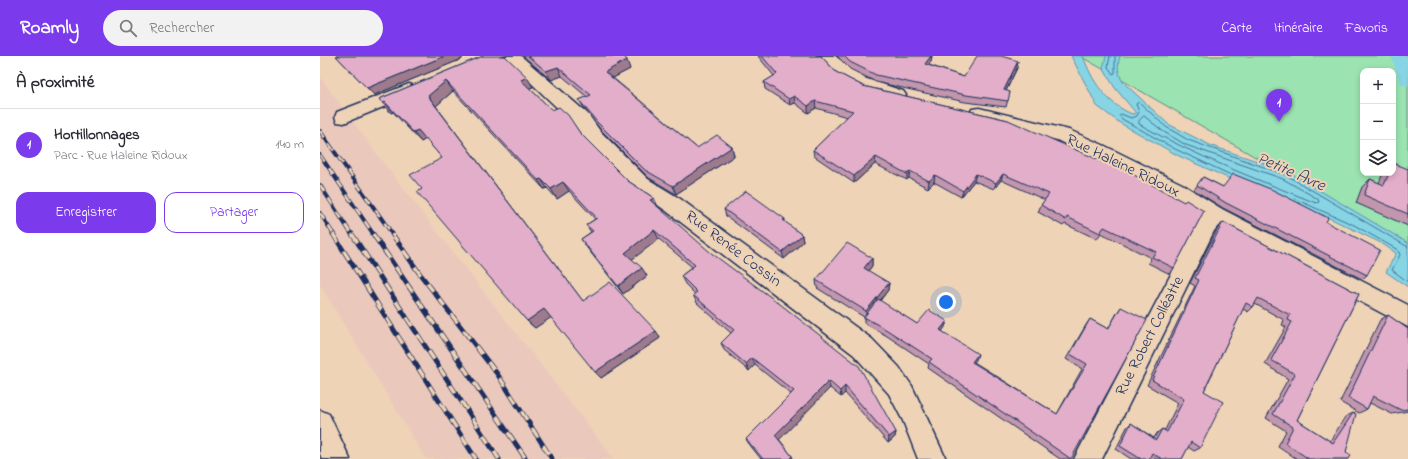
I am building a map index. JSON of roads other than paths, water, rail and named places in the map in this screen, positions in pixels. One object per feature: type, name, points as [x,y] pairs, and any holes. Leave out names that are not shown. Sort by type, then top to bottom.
[{"type":"street","name":"Rue Renée Cossin","points":[[511,56],[581,119],[593,136],[641,184],[678,208],[863,347],[885,369],[898,386],[909,404],[932,459]]},
{"type":"street","points":[[825,56],[843,74],[857,83],[914,100]]},
{"type":"street","points":[[344,117],[425,84]]},
{"type":"street","name":"Rue Haleine Ridoux","points":[[960,110],[1005,119],[1062,135],[1096,150],[1175,190],[1215,215],[1408,317]]},
{"type":"street","name":"Rue Robert Colléatte","points":[[1088,459],[1206,225],[1215,215]]},
{"type":"street","points":[[320,423],[336,459]]},
{"type":"water","points":[[1071,56],[1083,56],[1091,74],[1101,90],[1115,104],[1132,114],[1136,113],[1115,88],[1103,68],[1106,56],[1120,56],[1118,69],[1123,82],[1168,124],[1212,146],[1287,171],[1408,243],[1408,287],[1386,272],[1396,253],[1381,243],[1323,215],[1230,179],[1179,156],[1120,123],[1097,106]]},
{"type":"waterway","points":[[1400,56],[1408,80]]},
{"type":"railway","points":[[320,131],[393,235]]},
{"type":"railway","points":[[320,155],[374,235]]},
{"type":"railway","points":[[320,185],[352,235]]},
{"type":"railway","points":[[320,213],[334,235]]},
{"type":"railway","points":[[333,234],[476,459]]},
{"type":"railway","points":[[352,234],[499,459]]},
{"type":"railway","points":[[373,234],[526,459]]},
{"type":"railway","points":[[392,234],[420,274],[498,375],[552,459]]},
{"type":"place","name":"Hortillonnages","points":[[1279,122]]},
{"type":"water label","name":"Petite Avre","points":[[1291,172]]}]
